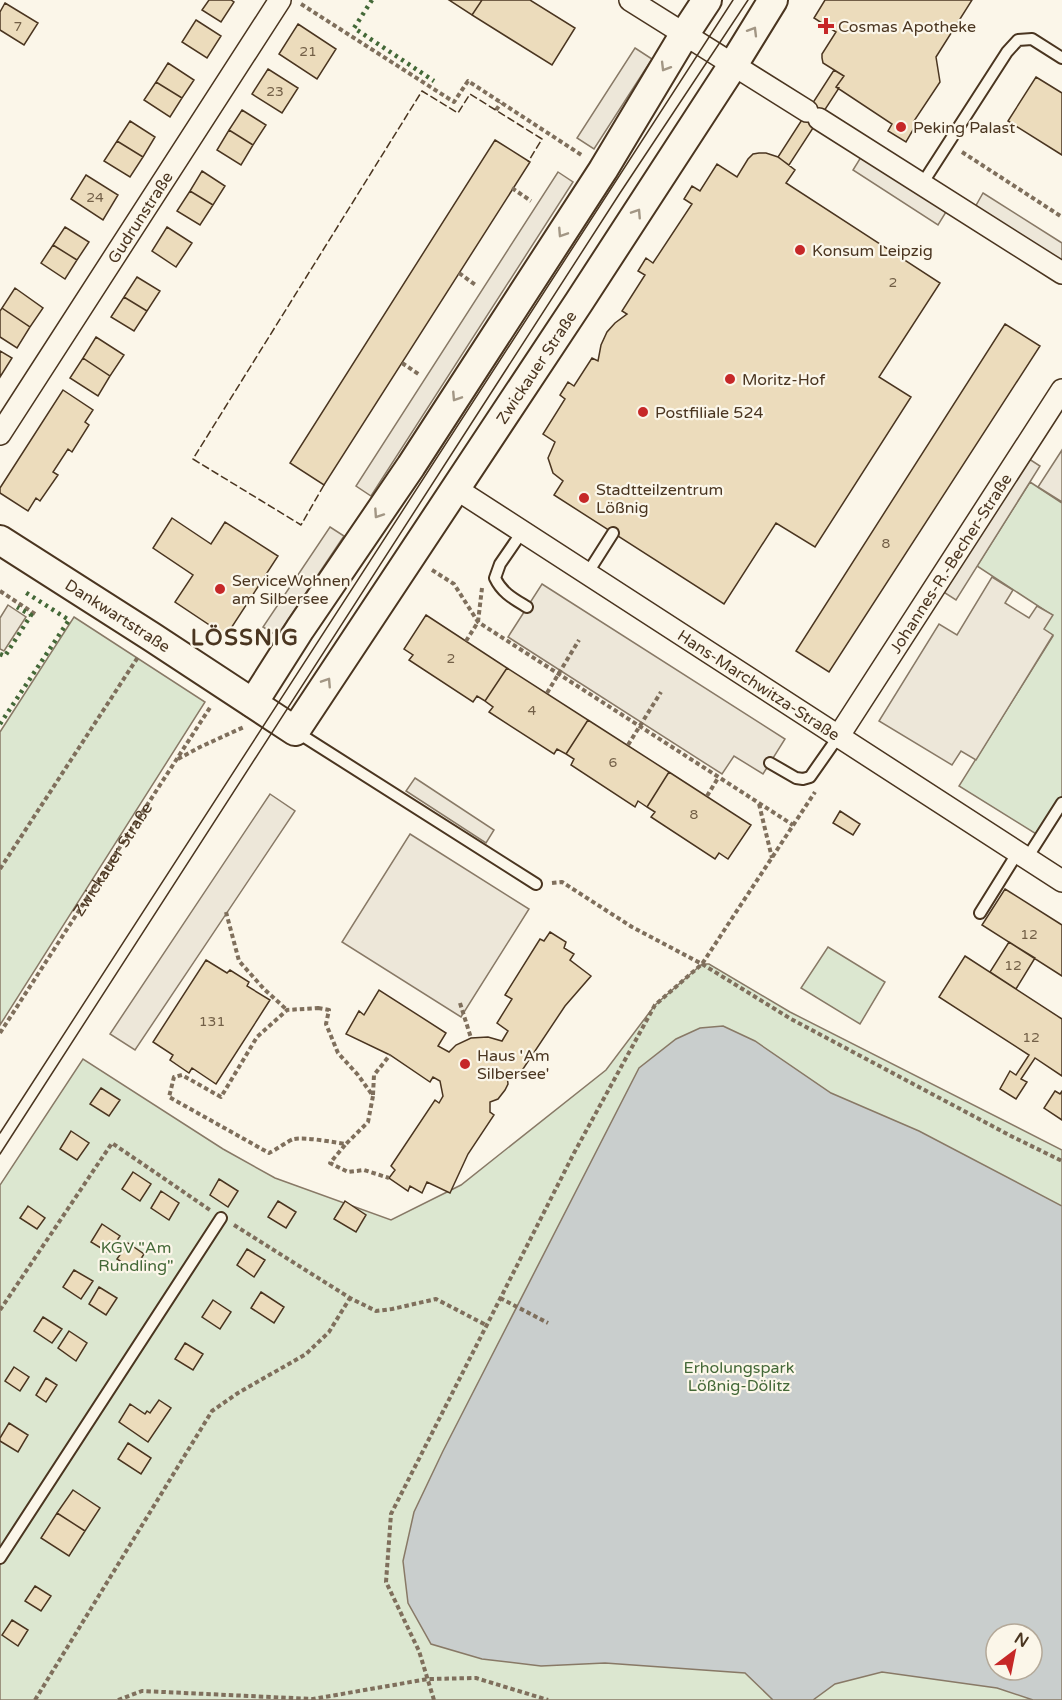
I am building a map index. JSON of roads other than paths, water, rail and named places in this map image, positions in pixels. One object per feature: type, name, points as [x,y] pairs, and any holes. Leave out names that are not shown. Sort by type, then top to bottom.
[{"type":"main road","points":[[262,709],[300,629],[411,466],[603,170],[707,0]]},
{"type":"main road","name":"Zwickauer Straße","points":[[295,731],[505,415],[773,0]]},
{"type":"main road","name":"Dankwartstraße","points":[[0,540],[295,731]]},
{"type":"street","name":"Gudrunstraße","points":[[0,434],[280,0]]},
{"type":"street","points":[[630,0],[1062,273]]},
{"type":"street","name":"Johannes-R.-Becher-Straße","points":[[838,737],[1062,390]]},
{"type":"street","name":"Hans-Marchwitza-Straße","points":[[455,488],[1062,881]]},
{"type":"lane","points":[[922,184],[1007,52],[1018,40],[1032,39],[1062,58]]},
{"type":"lane","points":[[522,532],[500,564],[495,578],[505,593],[527,607]]},
{"type":"lane","points":[[587,574],[613,533]]},
{"type":"lane","points":[[295,731],[536,884]]},
{"type":"lane","points":[[770,763],[796,778],[810,777],[838,737]]},
{"type":"lane","points":[[980,912],[1062,803]]},
{"type":"lane","points":[[0,1558],[221,1218]]},
{"type":"tram line","points":[[0,1133],[733,0]]},
{"type":"tram line","points":[[0,1154],[620,193],[748,0]]},
{"type":"place","name":"Cosmas Apotheke","points":[[826,26]]},
{"type":"place","name":"Peking Palast","points":[[901,127]]},
{"type":"place","name":"Konsum Leipzig","points":[[800,250]]},
{"type":"place","name":"Moritz-Hof","points":[[730,379]]},
{"type":"place","name":"Postfiliale 524","points":[[643,412]]},
{"type":"place","name":"Stadtteilzentrum Lößnig","points":[[584,498]]},
{"type":"place","name":"ServiceWohnen am Silbersee","points":[[220,589]]},
{"type":"place","name":"Haus 'Am Silbersee'","points":[[465,1064]]},
{"type":"district","name":"LÖSSNIG","points":[[245,637]]},
{"type":"park label","name":"KGV \"Am Rundling\"","points":[[136,1256]]},
{"type":"park label","name":"Erholungspark Lößnig-Dölitz","points":[[739,1376]]}]
